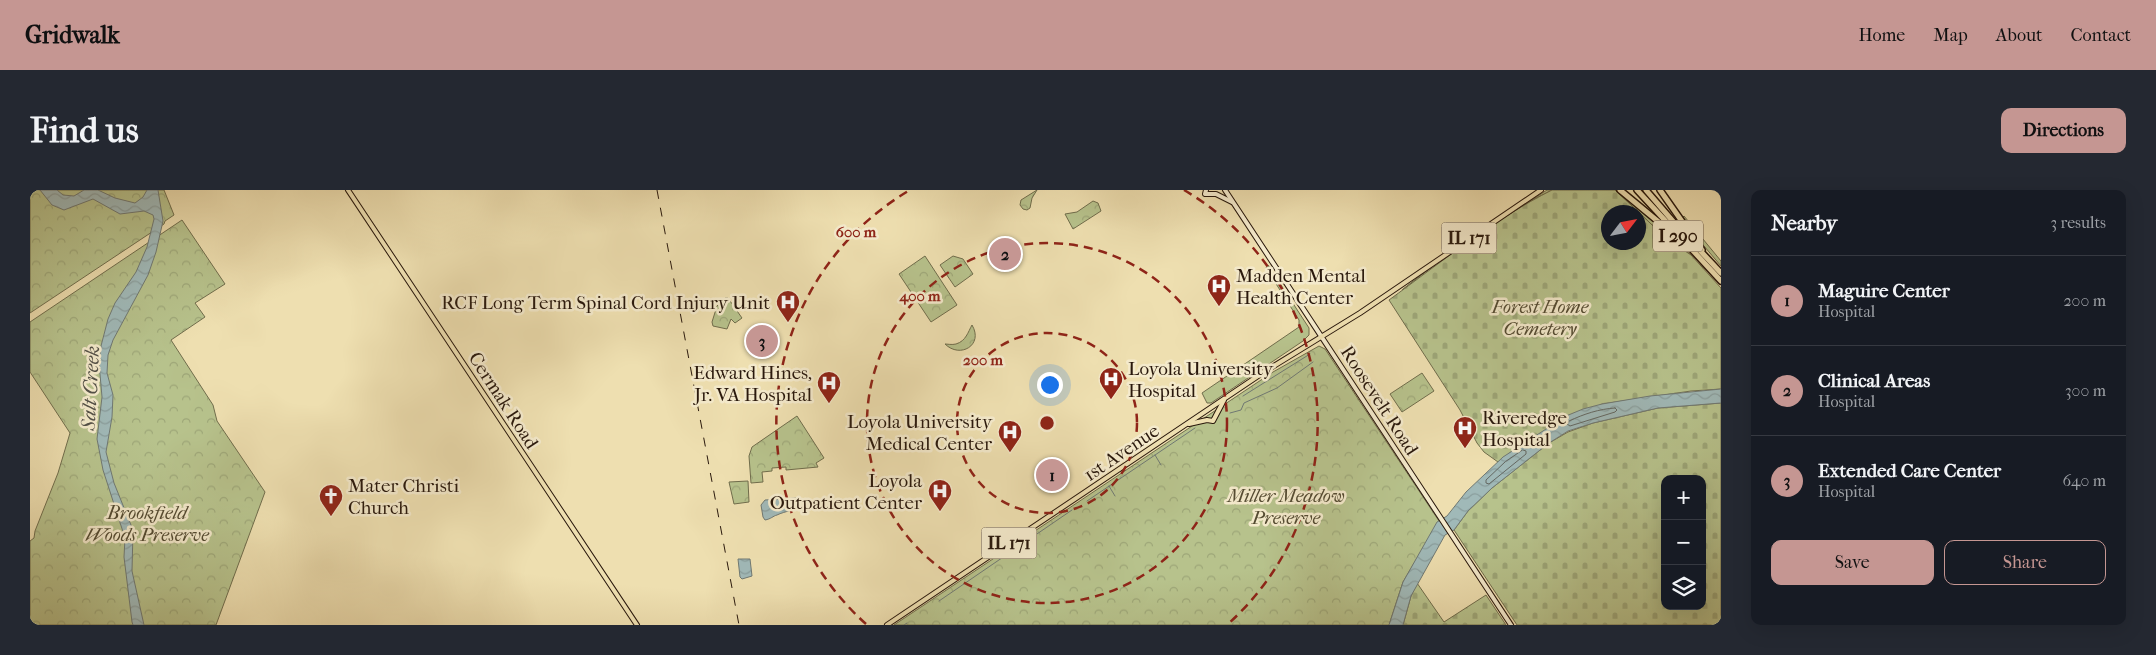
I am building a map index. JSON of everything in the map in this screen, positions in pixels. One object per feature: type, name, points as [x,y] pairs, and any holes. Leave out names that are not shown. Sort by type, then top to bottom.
[{"type":"highway","points":[[1622,190],[1668,230],[1678,236]]},
{"type":"highway","name":"I 290","points":[[1637,190],[1721,281]]},
{"type":"highway","name":"I 290","points":[[1646,190],[1721,273]]},
{"type":"highway","points":[[1660,190],[1706,256]]},
{"type":"main road","name":"Cermak Road","points":[[348,190],[637,625]]},
{"type":"main road","points":[[1206,190],[1205,194],[1216,194],[1234,203]]},
{"type":"main road","name":"Roosevelt Road","points":[[1225,190],[1511,625]]},
{"type":"main road","name":"IL 171","points":[[1322,337],[1541,190]]},
{"type":"main road","name":"1st Avenue","points":[[887,625],[1184,425],[1322,337]]},
{"type":"main road","points":[[1184,425],[1213,420],[1227,397]]},
{"type":"green space","points":[[30,190],[164,190],[174,215],[165,221],[164,224],[30,313]]},
{"type":"green space","points":[[1037,190],[1032,198],[1030,208],[1027,210],[1023,209],[1020,205],[1021,200]]},
{"type":"green space","points":[[1547,190],[1552,190],[1534,199],[1436,264],[1402,290],[1432,266]]},
{"type":"green space","name":"Forest Home Cemetery","points":[[1552,190],[1615,190],[1631,205],[1601,205],[1601,250],[1646,250],[1646,219],[1667,239],[1691,255],[1721,288],[1721,389],[1691,391],[1602,404],[1511,452],[1498,462],[1484,452],[1477,443],[1460,410],[1389,300],[1510,214]]},
{"type":"green space","points":[[1615,190],[1618,190],[1635,205],[1631,205]]},
{"type":"green space","points":[[1093,201],[1098,203],[1101,211],[1073,229],[1065,214],[1077,212]]},
{"type":"green space","points":[[1646,215],[1691,255],[1667,239],[1646,219]]},
{"type":"green space","points":[[1684,216],[1721,261],[1721,266],[1681,219]]},
{"type":"green space","name":"Brookfield Woods Preserve","points":[[182,220],[225,284],[195,303],[205,317],[171,340],[213,405],[217,421],[265,492],[216,625],[30,625],[30,541],[34,538],[58,473],[70,433],[30,372],[30,322]]},
{"type":"green space","points":[[925,256],[957,305],[931,322],[899,274]]},
{"type":"green space","points":[[953,256],[963,259],[973,274],[955,287],[940,265]]},
{"type":"green space","points":[[1268,265],[1309,328],[1309,335],[1303,341],[1211,403],[1207,403],[1202,393],[1299,327],[1299,320],[1266,268]]},
{"type":"green space","points":[[725,298],[728,298],[742,318],[735,323],[731,319],[727,329],[713,326],[712,322],[717,306]]},
{"type":"green space","points":[[972,325],[975,339],[969,348],[957,350],[945,344],[956,344],[962,341]]},
{"type":"green space","name":"Miller Meadow Preserve","points":[[1319,346],[1325,349],[1439,521],[1403,582],[1389,625],[894,625],[1273,372]]},
{"type":"green space","points":[[1422,373],[1434,391],[1402,412],[1390,394]]},
{"type":"green space","points":[[1721,403],[1721,625],[1517,625],[1454,530],[1468,511],[1492,488],[1549,443],[1568,432],[1593,423],[1658,408]]},
{"type":"green space","points":[[797,416],[824,458],[816,463],[818,467],[786,470],[786,467],[772,468],[772,471],[762,472],[763,482],[751,483],[749,456],[752,447]]},
{"type":"green space","points":[[748,481],[749,502],[734,504],[729,482]]},
{"type":"green space","points":[[1417,583],[1444,622],[1486,595],[1506,625],[1403,625],[1411,596]]},
{"type":"water","name":"Salt Creek","points":[[40,190],[57,190],[63,195],[74,196],[84,190],[98,190],[115,198],[135,203],[143,197],[147,190],[158,190],[163,221],[156,252],[148,275],[113,340],[108,355],[107,373],[113,395],[112,417],[106,452],[114,483],[133,530],[132,571],[144,625],[133,625],[132,622],[124,557],[125,538],[103,470],[97,439],[102,397],[99,363],[101,346],[108,319],[115,303],[136,272],[147,247],[154,219],[153,215],[144,211],[120,214],[93,199],[64,210],[52,205]]},
{"type":"water","points":[[1721,389],[1721,403],[1658,408],[1593,423],[1568,431],[1549,443],[1492,488],[1468,511],[1454,530],[1445,535],[1411,596],[1403,625],[1389,625],[1403,582],[1437,522],[1447,516],[1466,492],[1503,457],[1566,416],[1583,409],[1650,396]]},
{"type":"water","points":[[797,498],[801,504],[796,508],[767,520],[763,517],[761,505],[765,500]]},
{"type":"water","points":[[738,559],[750,559],[752,576],[742,579],[740,577]]},
{"type":"waterway","points":[[1243,396],[1310,354]]},
{"type":"waterway","points":[[1230,413],[1241,410],[1244,403],[1277,388],[1313,362]]},
{"type":"waterway","points":[[1087,501],[1195,428]]},
{"type":"waterway","points":[[1155,455],[1161,465]]},
{"type":"waterway","points":[[1109,486],[1115,496]]},
{"type":"waterway","points":[[939,601],[1072,510]]},
{"type":"railway","points":[[657,190],[739,625]]},
{"type":"place","name":"Clinical Areas","points":[[1005,254]]},
{"type":"place","name":"Madden Mental Health Center","points":[[1219,307]]},
{"type":"place","name":"RCF Long Term Spinal Cord Injury Unit","points":[[788,323]]},
{"type":"place","name":"Extended Care Center","points":[[762,341]]},
{"type":"place","name":"Loyola University Hospital","points":[[1111,400]]},
{"type":"place","name":"Edward Hines, Jr. VA Hospital","points":[[829,404]]},
{"type":"place","name":"Riveredge Hospital","points":[[1465,449]]},
{"type":"place","name":"Loyola University Medical Center","points":[[1010,453]]},
{"type":"place","name":"Maguire Center","points":[[1052,475]]},
{"type":"place","name":"Loyola Outpatient Center","points":[[940,512]]},
{"type":"place","name":"Mater Christi Church","points":[[331,517]]}]
